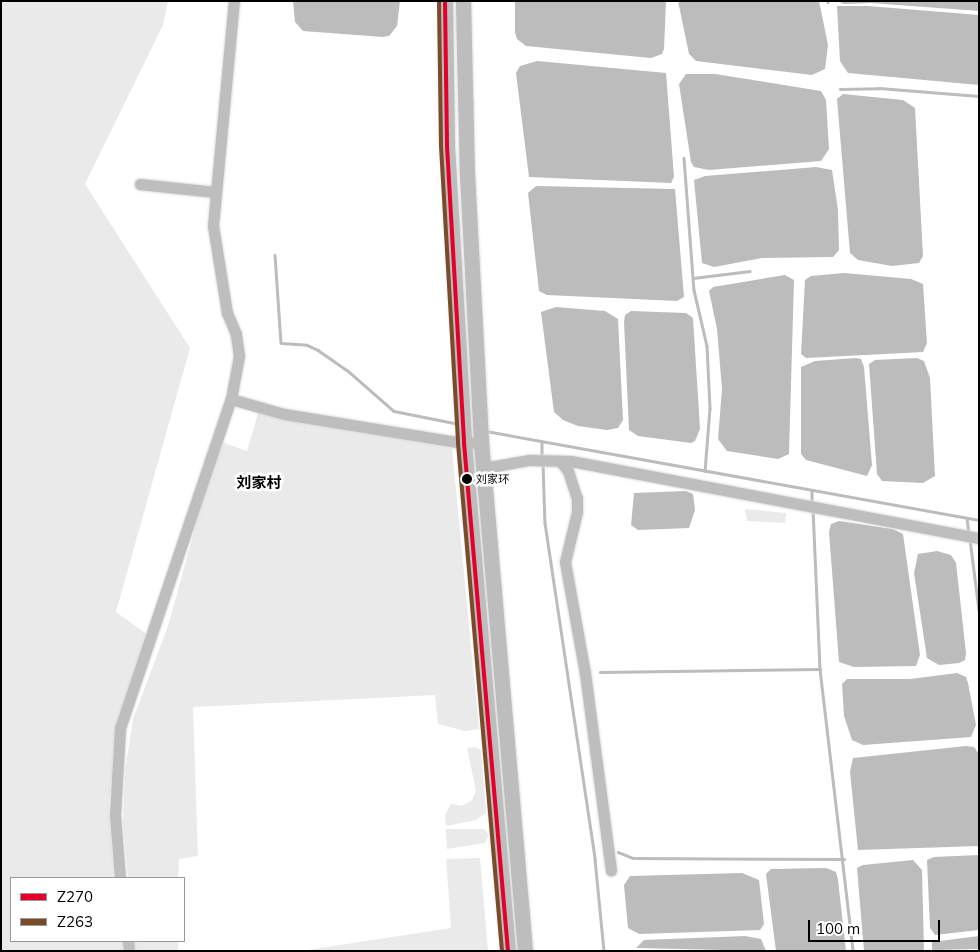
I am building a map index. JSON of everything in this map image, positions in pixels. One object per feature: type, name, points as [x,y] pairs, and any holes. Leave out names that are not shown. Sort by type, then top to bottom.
[{"type":"main road","points":[[445,1],[447,146],[464,443],[508,951]]},
{"type":"main road","points":[[463,1],[467,174],[481,442],[525,951]]},
{"type":"street","points":[[120,877],[115,815],[120,728],[231,399],[239,345],[227,313],[213,226],[214,192],[234,1]]},
{"type":"street","points":[[140,184],[214,192]]},
{"type":"street","points":[[231,399],[284,414],[464,443],[481,442]]},
{"type":"street","points":[[484,468],[528,460],[560,461],[979,538]]},
{"type":"street","points":[[560,461],[568,471],[577,498],[577,512],[565,562],[585,673],[611,870]]},
{"type":"shaded area","points":[[1,1],[168,1],[163,25],[85,184],[190,348],[116,612],[148,635],[119,716],[109,804],[114,877],[10,877],[10,942],[124,942],[126,951],[1,951]]},
{"type":"shaded area","points":[[293,1],[400,1],[397,26],[389,36],[383,37],[303,31],[295,22]]},
{"type":"shaded area","points":[[515,1],[666,1],[664,49],[662,54],[651,58],[526,46],[517,39],[515,32]]},
{"type":"shaded area","points":[[678,1],[819,1],[828,45],[825,69],[812,75],[696,61],[689,54]]},
{"type":"shaded area","points":[[837,1],[979,1],[979,11],[871,3],[844,4]]},
{"type":"shaded area","points":[[837,6],[868,6],[979,15],[979,85],[848,73],[840,61]]},
{"type":"shaded area","points":[[537,61],[666,73],[674,177],[671,183],[529,177],[516,73],[520,66]]},
{"type":"shaded area","points":[[686,74],[715,74],[821,91],[826,100],[829,149],[821,161],[709,170],[694,167],[691,162],[679,84]]},
{"type":"shaded area","points":[[843,94],[903,100],[915,108],[923,256],[919,263],[892,266],[858,260],[850,253],[837,99]]},
{"type":"shaded area","points":[[816,167],[832,170],[838,210],[839,250],[833,257],[762,258],[714,267],[702,263],[694,180],[705,176]]},
{"type":"shaded area","points":[[536,186],[675,189],[684,297],[677,301],[547,295],[539,291],[528,193]]},
{"type":"shaded area","points":[[844,273],[911,279],[923,284],[927,343],[923,352],[806,358],[801,354],[805,280],[811,276]]},
{"type":"shaded area","points":[[785,275],[794,280],[789,454],[778,459],[727,451],[718,439],[722,389],[717,329],[709,291],[713,287]]},
{"type":"shaded area","points":[[556,307],[605,311],[618,319],[623,420],[618,428],[607,430],[578,426],[563,420],[554,412],[541,312]]},
{"type":"shaded area","points":[[631,311],[686,313],[693,318],[700,429],[695,441],[691,443],[638,436],[629,430],[624,322],[625,315]]},
{"type":"shaded area","points":[[917,358],[924,361],[930,378],[935,476],[923,483],[882,481],[877,474],[869,364],[875,360]]},
{"type":"shaded area","points":[[861,359],[864,367],[872,465],[867,476],[806,460],[801,454],[801,367],[815,361]]},
{"type":"shaded area","points":[[258,413],[452,448],[479,729],[465,731],[438,724],[435,695],[193,707],[198,856],[179,859],[178,877],[128,877],[123,823],[125,771],[133,719],[168,626],[219,441],[247,451]]},
{"type":"shaded area","points":[[686,491],[693,494],[695,510],[689,528],[638,530],[631,525],[634,493]]},
{"type":"shaded area","points":[[745,509],[786,513],[785,523],[747,521]]},
{"type":"shaded area","points":[[839,521],[893,529],[903,534],[920,655],[916,666],[854,667],[839,662],[829,532],[831,524]]},
{"type":"shaded area","points":[[937,551],[951,555],[956,563],[966,653],[965,660],[959,663],[939,665],[927,658],[914,573],[918,554]]},
{"type":"shaded area","points":[[957,673],[966,677],[968,683],[976,725],[971,737],[863,745],[852,740],[844,716],[842,684],[847,679],[910,679]]},
{"type":"shaded area","points":[[966,746],[974,747],[979,754],[979,846],[858,850],[850,772],[853,758]]},
{"type":"shaded area","points":[[475,747],[481,750],[486,813],[476,820],[446,826],[445,815],[451,804],[462,806],[472,800],[476,791],[467,748]]},
{"type":"shaded area","points":[[446,829],[484,829],[489,835],[485,843],[447,849]]},
{"type":"shaded area","points":[[979,855],[979,930],[935,935],[930,928],[927,860],[934,857]]},
{"type":"shaded area","points":[[480,858],[488,951],[301,951],[451,928],[446,859]]},
{"type":"shaded area","points":[[913,860],[922,870],[924,951],[864,951],[857,868],[863,865]]},
{"type":"shaded area","points":[[826,868],[836,872],[838,880],[846,951],[776,951],[766,874],[771,869]]},
{"type":"shaded area","points":[[742,873],[759,880],[764,924],[760,930],[639,934],[628,928],[624,885],[630,876]]},
{"type":"shaded area","points":[[745,936],[761,939],[766,951],[636,948],[644,940]]},
{"type":"shaded area","points":[[979,936],[979,949],[932,950],[932,942]]},
{"type":"shaded area","points":[[133,942],[178,942],[178,951],[133,951]]},
{"type":"waterway","points":[[840,89],[879,88],[979,96]]},
{"type":"waterway","points":[[684,158],[694,290],[707,346],[710,408],[705,471]]},
{"type":"waterway","points":[[275,255],[281,343],[307,345],[318,350],[347,370],[394,411],[459,424]]},
{"type":"waterway","points":[[693,278],[750,271]]},
{"type":"waterway","points":[[486,431],[979,520]]},
{"type":"waterway","points":[[542,442],[542,456]]},
{"type":"waterway","points":[[543,464],[545,523],[595,859],[604,951]]},
{"type":"waterway","points":[[812,490],[812,504]]},
{"type":"waterway","points":[[813,509],[820,669],[853,951]]},
{"type":"waterway","points":[[967,518],[969,534]]},
{"type":"waterway","points":[[970,539],[979,610]]},
{"type":"waterway","points":[[600,672],[820,669]]},
{"type":"waterway","points":[[618,852],[633,858],[844,859]]},
{"type":"transit line","name":"Z263","points":[[439,1],[441,146],[458,443],[502,951]]},
{"type":"transit line","name":"Z270","points":[[445,1],[447,146],[464,443],[508,951]]},
{"type":"place","name":"刘家环","points":[[467,479]]},
{"type":"district","name":"刘家村","points":[[259,483]]}]
